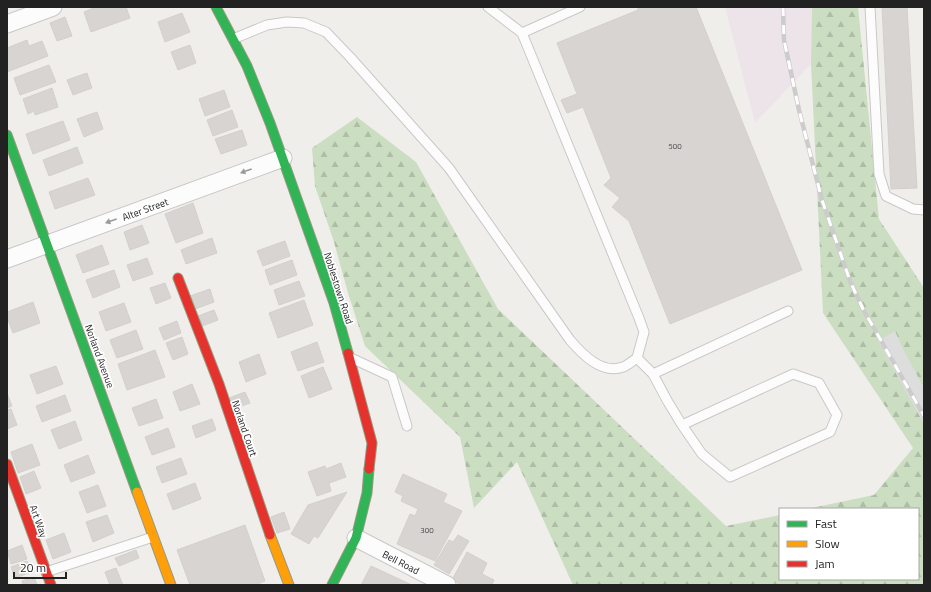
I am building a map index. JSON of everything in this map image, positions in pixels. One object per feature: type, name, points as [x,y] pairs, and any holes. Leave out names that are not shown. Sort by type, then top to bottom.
[{"type":"street","points":[[7,24],[53,7]]},
{"type":"street","name":"Noblestown Road","points":[[216,7],[233,39],[259,96],[283,158],[334,303],[372,443],[367,493],[356,538],[332,585]]},
{"type":"street","name":"Norland Avenue","points":[[7,135],[171,585]]},
{"type":"street","name":"Alter Street","points":[[7,259],[283,158]]},
{"type":"street","name":"Norland Court","points":[[178,278],[219,384],[273,545],[289,585]]},
{"type":"street","name":"Art Way","points":[[7,464],[51,585]]},
{"type":"street","name":"Bell Road","points":[[356,538],[447,585]]},
{"type":"lane","points":[[233,39],[268,25],[287,22],[304,23],[326,32],[449,168],[570,340],[582,354],[596,364],[611,368],[623,368],[636,358],[644,332],[639,318],[522,33],[488,7]]},
{"type":"lane","points":[[522,33],[580,7]]},
{"type":"lane","points":[[870,7],[879,174],[886,196],[913,209],[924,210]]},
{"type":"lane","points":[[653,374],[788,312]]},
{"type":"lane","points":[[349,358],[392,377],[407,426]]},
{"type":"lane","points":[[636,358],[653,374],[682,425],[702,454],[730,477],[830,432],[837,415],[819,383],[793,374],[682,425]]},
{"type":"lane","points":[[46,572],[153,538]]},
{"type":"shaded area","points":[[725,7],[812,7],[811,64],[755,123]]},
{"type":"green space","points":[[812,7],[858,7],[879,219],[924,288],[924,585],[573,585],[517,462],[474,508],[460,437],[365,346],[334,242],[315,186],[312,148],[357,117],[416,162],[498,309],[726,526],[779,515],[779,580],[919,580],[919,508],[812,508],[874,495],[913,448],[823,313],[811,64]]},
{"type":"pier","points":[[895,331],[924,388],[924,424],[878,341]]},
{"type":"building","points":[[96,7],[126,7],[130,18],[91,32],[84,12]]},
{"type":"building","points":[[638,7],[696,7],[802,270],[670,324],[629,221],[612,207],[620,198],[604,185],[611,178],[583,107],[567,113],[561,100],[577,94],[557,43],[638,10]]},
{"type":"building","points":[[882,7],[907,7],[917,188],[891,189]]},
{"type":"building","points":[[182,13],[190,32],[165,42],[158,22]]},
{"type":"building","points":[[65,17],[72,36],[57,41],[50,23]]},
{"type":"building","points":[[27,40],[29,46],[42,41],[48,56],[7,72],[7,48]]},
{"type":"building","points":[[190,45],[196,63],[178,70],[171,52]]},
{"type":"building","points":[[49,65],[56,82],[20,95],[14,78]]},
{"type":"building","points":[[87,73],[92,88],[73,95],[67,80]]},
{"type":"building","points":[[52,88],[58,107],[35,115],[34,111],[28,114],[23,99]]},
{"type":"building","points":[[224,90],[230,107],[205,116],[199,99]]},
{"type":"building","points":[[232,110],[238,127],[213,136],[207,120]]},
{"type":"building","points":[[97,112],[103,129],[84,137],[77,119]]},
{"type":"building","points":[[63,121],[70,140],[33,154],[26,134]]},
{"type":"building","points":[[242,130],[247,145],[221,154],[215,139]]},
{"type":"building","points":[[77,147],[83,163],[49,176],[43,160]]},
{"type":"building","points":[[88,178],[95,195],[55,209],[49,192]]},
{"type":"building","points":[[193,203],[203,233],[176,243],[165,214]]},
{"type":"building","points":[[142,225],[149,243],[130,250],[124,232]]},
{"type":"building","points":[[212,238],[217,253],[186,264],[181,250]]},
{"type":"building","points":[[285,241],[290,256],[263,266],[257,251]]},
{"type":"building","points":[[102,245],[109,264],[83,273],[76,255]]},
{"type":"building","points":[[147,258],[153,274],[133,281],[127,265]]},
{"type":"building","points":[[292,260],[297,275],[270,285],[265,270]]},
{"type":"building","points":[[114,270],[120,287],[93,298],[86,280]]},
{"type":"building","points":[[299,281],[305,296],[279,305],[274,290]]},
{"type":"building","points":[[165,283],[171,298],[156,304],[150,288]]},
{"type":"building","points":[[210,289],[214,302],[195,309],[190,296]]},
{"type":"building","points":[[304,300],[313,325],[278,338],[269,313]]},
{"type":"building","points":[[33,302],[40,323],[13,333],[7,317],[7,312]]},
{"type":"building","points":[[124,303],[131,322],[106,331],[99,312]]},
{"type":"building","points":[[214,310],[218,320],[202,326],[198,316]]},
{"type":"building","points":[[177,321],[181,333],[164,340],[159,328]]},
{"type":"building","points":[[136,330],[143,349],[117,358],[110,340]]},
{"type":"building","points":[[182,337],[188,354],[173,360],[166,343]]},
{"type":"building","points":[[317,342],[324,362],[298,371],[291,352]]},
{"type":"building","points":[[155,350],[165,377],[127,390],[118,364]]},
{"type":"building","points":[[259,354],[266,374],[246,382],[239,362]]},
{"type":"building","points":[[56,366],[63,384],[37,394],[30,375]]},
{"type":"building","points":[[323,367],[332,389],[309,398],[301,376]]},
{"type":"building","points":[[192,384],[200,404],[180,411],[173,392]]},
{"type":"building","points":[[245,392],[250,403],[233,409],[229,398]]},
{"type":"building","points":[[7,393],[12,406],[7,408]]},
{"type":"building","points":[[65,395],[71,411],[42,422],[36,406]]},
{"type":"building","points":[[156,399],[163,418],[139,426],[132,408]]},
{"type":"building","points":[[11,409],[17,425],[7,429],[7,410]]},
{"type":"building","points":[[212,419],[216,430],[196,438],[192,426]]},
{"type":"building","points":[[75,421],[82,440],[59,449],[51,430]]},
{"type":"building","points":[[168,428],[175,447],[152,455],[145,437]]},
{"type":"building","points":[[32,444],[40,465],[18,473],[11,452]]},
{"type":"building","points":[[88,455],[95,473],[71,482],[64,465]]},
{"type":"building","points":[[181,458],[187,474],[162,483],[156,467]]},
{"type":"building","points":[[341,463],[346,477],[329,483],[331,491],[317,496],[308,472],[325,466],[326,469]]},
{"type":"building","points":[[34,471],[41,488],[26,494],[20,477]]},
{"type":"building","points":[[403,474],[447,494],[443,502],[462,511],[435,561],[397,544],[410,514],[415,516],[418,509],[401,501],[403,496],[395,492]]},
{"type":"building","points":[[195,483],[201,499],[173,510],[167,494]]},
{"type":"building","points":[[98,485],[106,506],[87,513],[79,492]]},
{"type":"building","points":[[347,492],[318,538],[314,536],[309,544],[291,534],[308,505]]},
{"type":"building","points":[[284,512],[290,529],[277,533],[271,517]]},
{"type":"building","points":[[107,515],[114,533],[93,542],[86,522]]},
{"type":"building","points":[[245,525],[265,581],[255,585],[190,585],[177,550]]},
{"type":"building","points":[[64,533],[71,552],[53,559],[46,540]]},
{"type":"building","points":[[458,535],[469,541],[449,574],[434,565],[449,540],[453,542]]},
{"type":"building","points":[[22,545],[27,559],[11,564],[7,551]]},
{"type":"building","points":[[136,550],[139,558],[119,566],[115,558]]},
{"type":"building","points":[[467,552],[487,563],[482,574],[494,580],[492,585],[462,585],[452,580]]},
{"type":"building","points":[[27,561],[31,572],[15,578],[11,567]]},
{"type":"building","points":[[371,566],[412,585],[361,585]]},
{"type":"building","points":[[116,568],[123,585],[110,585],[105,572]]},
{"type":"building","points":[[34,577],[37,585],[23,585],[22,581]]},
{"type":"railway","points":[[783,7],[784,40],[799,110],[822,200],[850,281],[863,309],[924,416]]},
{"type":"traffic: fast","points":[[216,7],[247,66],[270,123],[334,303],[348,353]]},
{"type":"traffic: fast","points":[[7,135],[137,492]]},
{"type":"traffic: fast","points":[[332,585],[356,538],[367,493],[369,469]]},
{"type":"traffic: slow","points":[[137,492],[171,585]]},
{"type":"traffic: slow","points":[[270,535],[289,585]]},
{"type":"traffic: jam","points":[[178,278],[219,384],[270,535]]},
{"type":"traffic: jam","points":[[348,353],[372,443],[369,469]]},
{"type":"traffic: jam","points":[[7,464],[51,585]]}]
